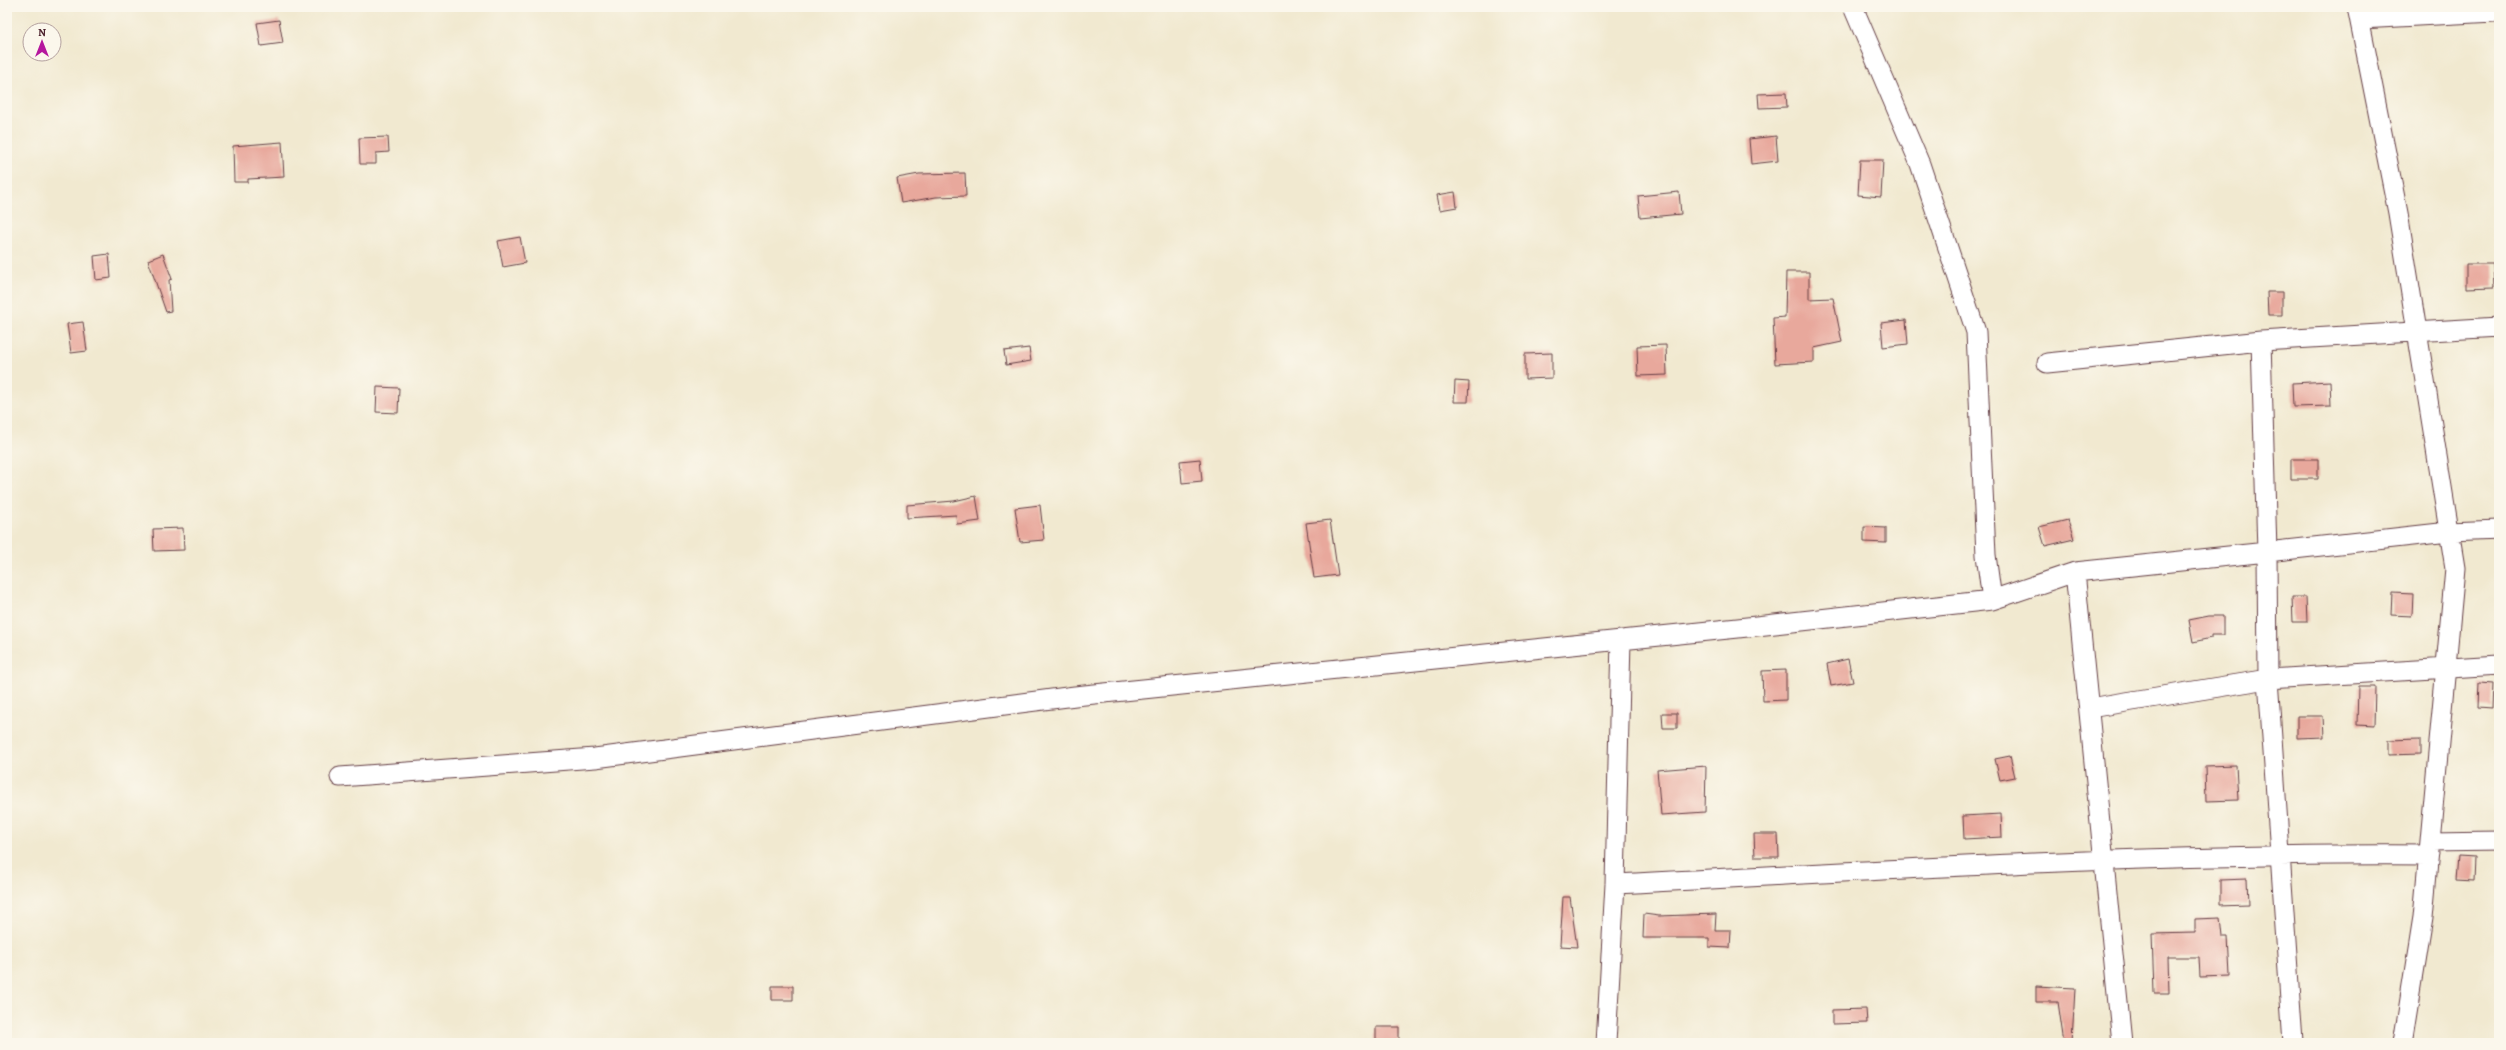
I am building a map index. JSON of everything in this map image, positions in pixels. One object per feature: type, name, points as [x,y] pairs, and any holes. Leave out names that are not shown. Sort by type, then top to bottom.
[{"type":"street","points":[[1853,7],[1920,164],[1976,332],[1986,555],[1992,600]]},
{"type":"street","points":[[2403,1043],[2423,917],[2455,568],[2398,213],[2358,13],[2496,10]]},
{"type":"street","points":[[2047,363],[2260,341],[2499,327]]},
{"type":"street","points":[[2260,341],[2267,552],[2268,679],[2293,1043]]},
{"type":"street","points":[[340,777],[596,758],[1074,696],[1992,600],[2075,572],[2449,532],[2499,530]]},
{"type":"street","points":[[2075,572],[2122,1043]]},
{"type":"street","points":[[1606,1043],[1616,884],[1621,640]]},
{"type":"street","points":[[2089,708],[2268,679],[2499,665]]},
{"type":"street","points":[[1616,884],[2103,859],[2430,849],[2499,841]]},
{"type":"building","points":[[279,20],[283,43],[261,46],[257,23]]},
{"type":"building","points":[[1786,93],[1787,107],[1759,108],[1758,94]]},
{"type":"building","points":[[1776,136],[1778,161],[1751,164],[1749,139]]},
{"type":"building","points":[[388,137],[389,152],[376,153],[376,164],[360,164],[359,138]]},
{"type":"building","points":[[282,142],[284,177],[248,179],[248,182],[234,182],[233,146]]},
{"type":"building","points":[[1860,160],[1883,160],[1881,197],[1858,195]]},
{"type":"building","points":[[965,173],[966,196],[936,197],[901,203],[897,178],[919,174]]},
{"type":"building","points":[[1455,192],[1457,207],[1440,210],[1437,195]]},
{"type":"building","points":[[1679,192],[1681,214],[1640,218],[1638,196]]},
{"type":"building","points":[[520,237],[525,263],[503,267],[498,241]]},
{"type":"building","points":[[109,254],[111,278],[96,280],[94,256]]},
{"type":"building","points":[[163,254],[172,279],[169,280],[171,311],[166,312],[148,260]]},
{"type":"building","points":[[2466,264],[2493,264],[2494,287],[2466,288]]},
{"type":"building","points":[[1786,272],[1809,272],[1809,299],[1833,298],[1842,342],[1814,348],[1814,362],[1775,364],[1773,318],[1785,317]]},
{"type":"building","points":[[2267,292],[2282,292],[2282,315],[2268,315]]},
{"type":"building","points":[[1906,320],[1908,344],[1883,347],[1881,323]]},
{"type":"building","points":[[83,322],[87,351],[71,353],[67,324]]},
{"type":"building","points":[[1666,345],[1667,375],[1638,376],[1637,346]]},
{"type":"building","points":[[1029,348],[1031,361],[1006,365],[1004,351]]},
{"type":"building","points":[[1552,353],[1552,378],[1525,379],[1525,354]]},
{"type":"building","points":[[1455,381],[1469,382],[1468,402],[1454,402]]},
{"type":"building","points":[[2330,381],[2331,406],[2293,407],[2292,383]]},
{"type":"building","points":[[377,387],[399,388],[398,413],[376,412]]},
{"type":"building","points":[[1200,459],[1202,481],[1182,483],[1180,461]]},
{"type":"building","points":[[2291,459],[2318,459],[2318,479],[2291,479]]},
{"type":"building","points":[[976,496],[980,521],[957,524],[956,515],[907,518],[907,505],[954,501]]},
{"type":"building","points":[[1040,505],[1044,540],[1020,542],[1015,508]]},
{"type":"building","points":[[1330,520],[1338,575],[1314,578],[1306,523]]},
{"type":"building","points":[[2068,520],[2074,539],[2045,546],[2039,527]]},
{"type":"building","points":[[1864,527],[1886,528],[1886,543],[1864,542]]},
{"type":"building","points":[[183,528],[184,550],[154,551],[153,529]]},
{"type":"building","points":[[2392,593],[2413,594],[2412,616],[2391,615]]},
{"type":"building","points":[[2292,597],[2306,597],[2307,622],[2293,622]]},
{"type":"building","points":[[2209,616],[2223,616],[2223,635],[2211,635],[2211,638],[2193,642],[2189,620]]},
{"type":"building","points":[[1848,659],[1853,682],[1831,686],[1827,664]]},
{"type":"building","points":[[1786,670],[1786,700],[1763,701],[1762,671]]},
{"type":"building","points":[[2479,683],[2493,684],[2492,708],[2478,707]]},
{"type":"building","points":[[2358,687],[2375,687],[2374,726],[2357,725]]},
{"type":"building","points":[[1662,713],[1677,713],[1677,728],[1663,728]]},
{"type":"building","points":[[2297,716],[2323,716],[2324,737],[2297,738]]},
{"type":"building","points":[[2420,739],[2420,754],[2388,755],[2388,740]]},
{"type":"building","points":[[2010,756],[2015,777],[2000,780],[1995,759]]},
{"type":"building","points":[[2236,765],[2238,800],[2206,801],[2205,766]]},
{"type":"building","points":[[1706,766],[1705,812],[1661,815],[1657,770]]},
{"type":"building","points":[[2001,814],[2002,837],[1964,839],[1963,816]]},
{"type":"building","points":[[1754,834],[1778,834],[1779,857],[1755,857]]},
{"type":"building","points":[[2458,856],[2475,857],[2474,880],[2456,879]]},
{"type":"building","points":[[2247,879],[2248,904],[2220,905],[2220,880]]},
{"type":"building","points":[[1563,897],[1570,897],[1577,947],[1560,946]]},
{"type":"building","points":[[1644,914],[1659,916],[1716,914],[1715,930],[1731,930],[1730,948],[1709,947],[1709,938],[1643,938]]},
{"type":"building","points":[[2220,918],[2222,937],[2228,937],[2230,976],[2200,977],[2199,957],[2168,957],[2169,993],[2154,993],[2152,934],[2195,933],[2195,919]]},
{"type":"building","points":[[772,986],[793,986],[793,1000],[772,1000]]},
{"type":"building","points":[[2036,986],[2075,988],[2072,1043],[2064,1043],[2058,1002],[2036,1002]]},
{"type":"building","points":[[1866,1009],[1867,1023],[1832,1024],[1832,1010]]},
{"type":"building","points":[[1376,1027],[1399,1027],[1399,1043],[1376,1043]]}]
